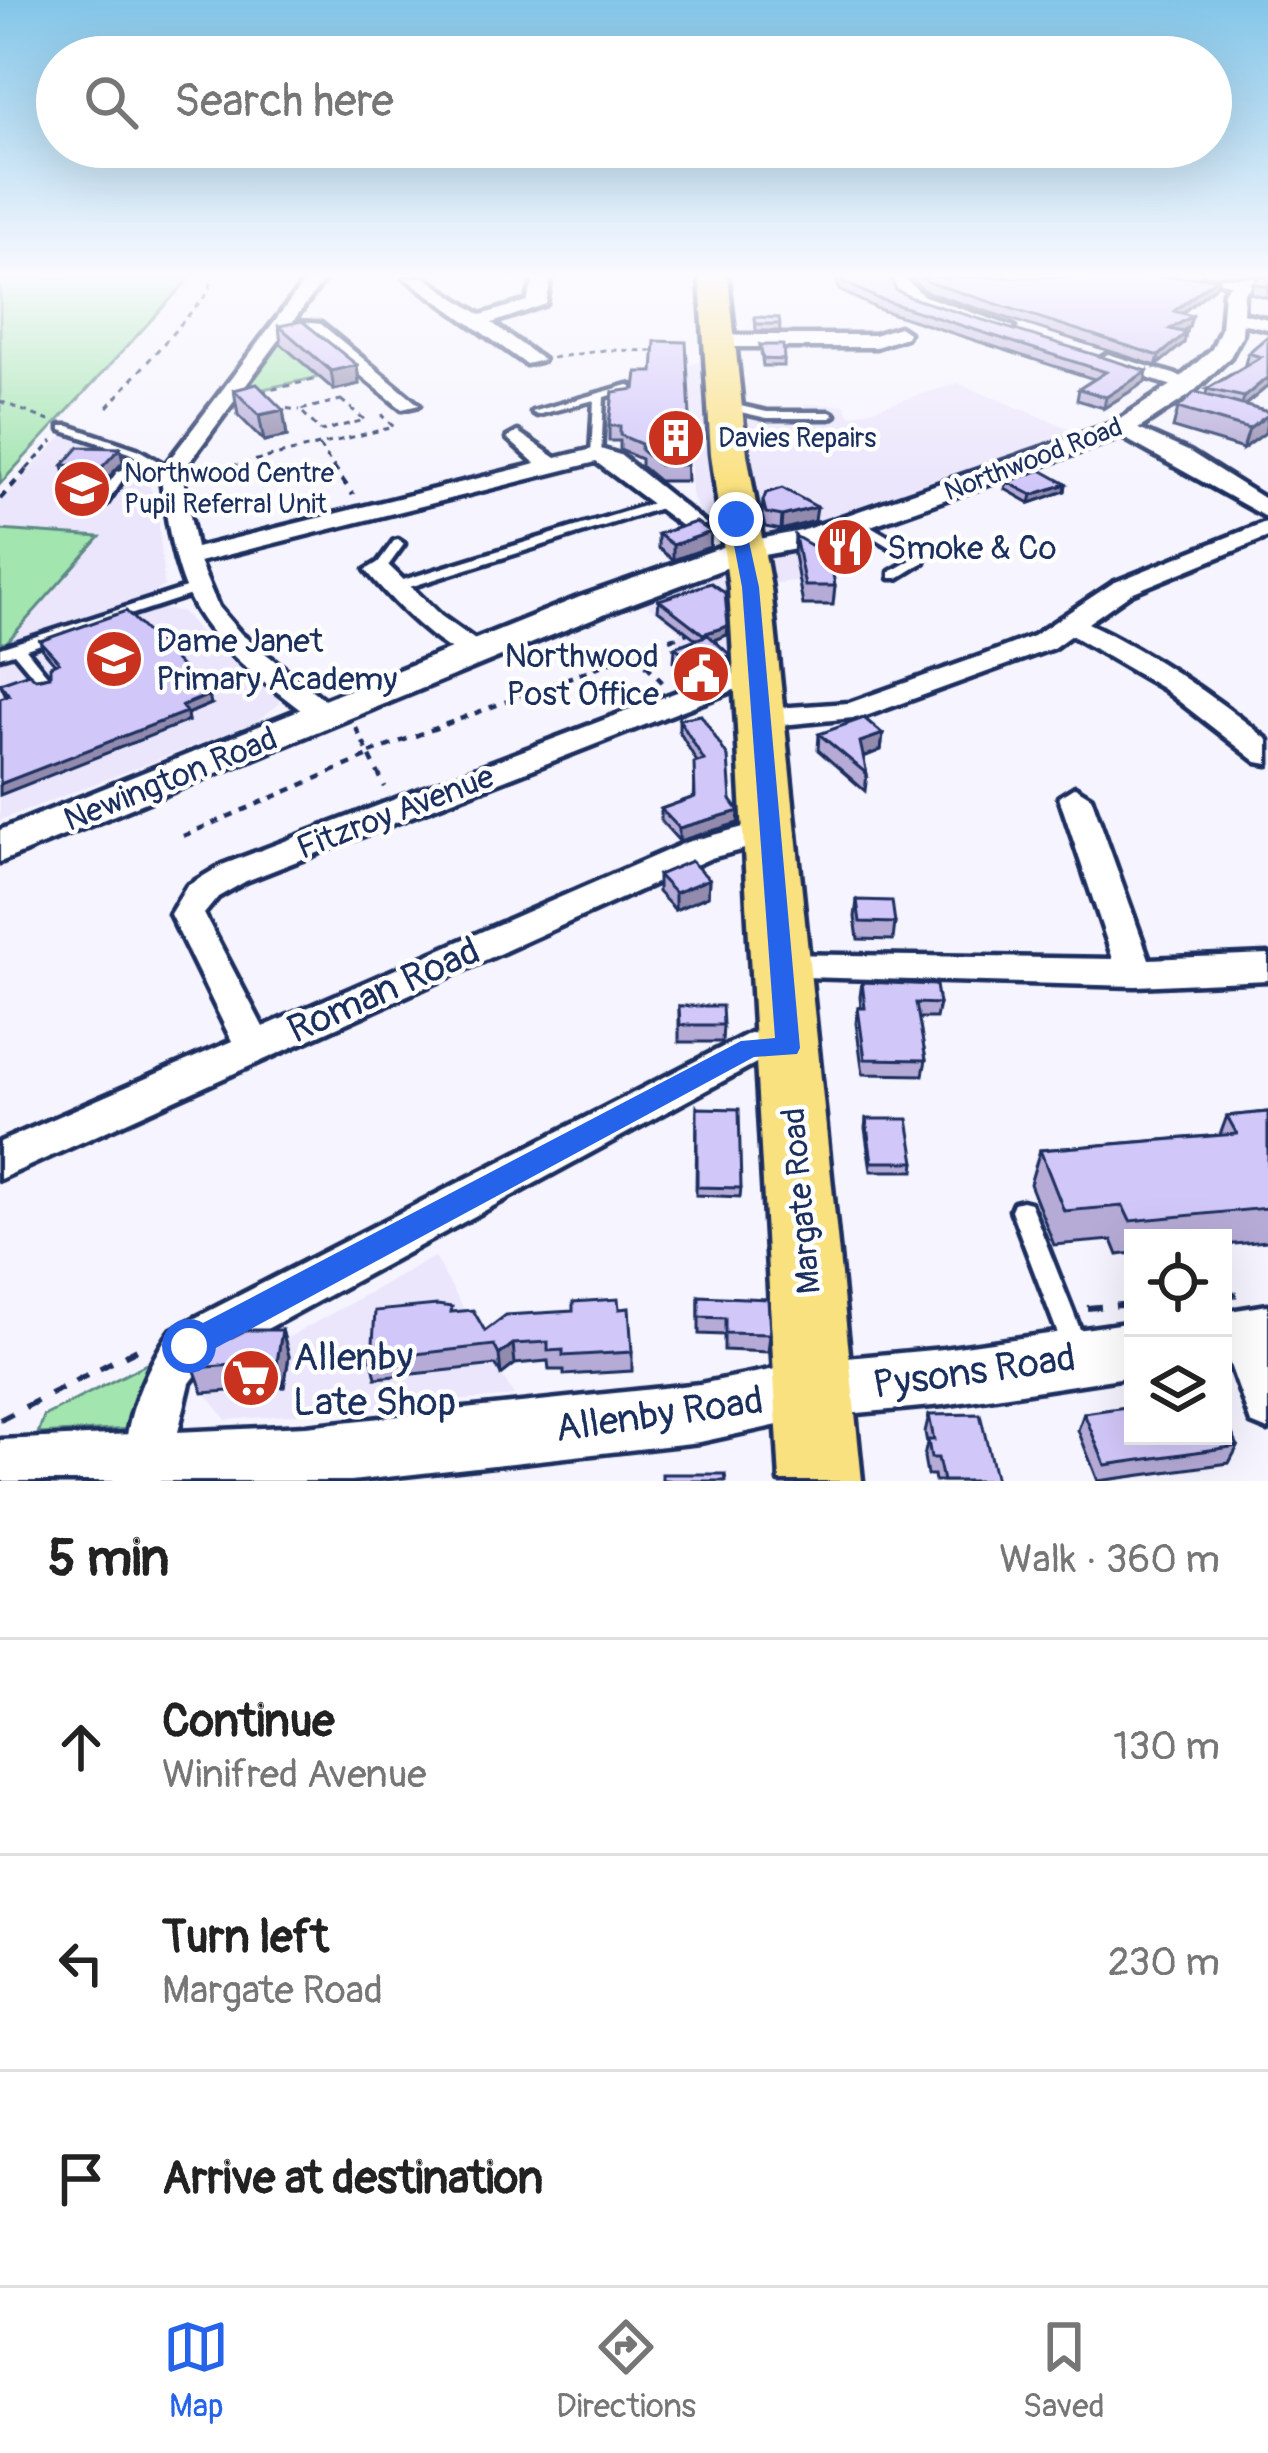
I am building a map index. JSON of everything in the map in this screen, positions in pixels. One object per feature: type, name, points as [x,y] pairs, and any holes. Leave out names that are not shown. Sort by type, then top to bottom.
[{"type":"main road","name":"Margate Road","points":[[720,346],[724,406],[718,537],[752,609],[821,1481]]},
{"type":"main road","name":"Newington Road","points":[[0,847],[476,653],[718,537]]},
{"type":"street","points":[[264,346],[211,420],[165,471],[185,558],[206,608],[260,663],[335,711]]},
{"type":"street","points":[[337,346],[409,405]]},
{"type":"street","points":[[512,346],[532,360]]},
{"type":"street","name":"Northwood Road","points":[[718,537],[782,546],[1123,428],[1180,395],[1226,346]]},
{"type":"street","points":[[1089,354],[1180,395]]},
{"type":"street","points":[[1123,428],[1182,457],[1268,511]]},
{"type":"street","points":[[522,432],[552,466]]},
{"type":"street","points":[[185,558],[597,455],[611,460],[718,537]]},
{"type":"street","name":"Fitzroy Avenue","points":[[254,1046],[187,914],[190,903],[234,873],[729,682],[759,698],[853,711],[1043,642],[1122,589],[1268,528]]},
{"type":"street","points":[[386,579],[476,653]]},
{"type":"street","points":[[1067,623],[1125,650],[1201,697],[1268,755]]},
{"type":"street","points":[[1075,797],[1136,973]]},
{"type":"street","name":"Roman Road","points":[[0,1161],[698,850],[770,831]]},
{"type":"street","points":[[779,967],[1136,973],[1268,967]]},
{"type":"street","points":[[148,1464],[168,1374],[189,1346],[750,1048],[788,1048]]},
{"type":"street","points":[[1245,1335],[1268,1406]]},
{"type":"street","name":"Pysons Road","points":[[814,1389],[943,1377],[1105,1352]]},
{"type":"street","name":"Allenby Road","points":[[0,1470],[148,1464],[303,1469],[700,1414],[814,1389]]},
{"type":"lane","points":[[522,432],[599,396],[628,388]]},
{"type":"lane","points":[[597,455],[599,396]]},
{"type":"lane","points":[[724,406],[767,415],[830,415]]},
{"type":"lane","points":[[65,428],[106,439],[165,471]]},
{"type":"lane","points":[[102,502],[121,474],[165,471]]},
{"type":"lane","points":[[386,579],[666,502]]},
{"type":"lane","points":[[857,522],[918,562],[894,575]]},
{"type":"lane","points":[[386,579],[398,544]]},
{"type":"lane","points":[[0,652],[198,588]]},
{"type":"lane","points":[[17,647],[44,680]]},
{"type":"lane","points":[[1022,1210],[1105,1352]]},
{"type":"path","points":[[108,407],[162,346]]},
{"type":"path","points":[[532,360],[605,350],[717,346]]},
{"type":"path","points":[[226,398],[364,368]]},
{"type":"path","points":[[211,420],[271,406],[299,410],[341,400],[365,420],[321,431],[299,410]]},
{"type":"path","points":[[0,401],[65,428],[0,499]]},
{"type":"path","points":[[165,471],[319,446],[394,427],[382,416],[409,405]]},
{"type":"path","points":[[319,446],[368,512]]},
{"type":"path","points":[[183,836],[370,754],[752,609]]},
{"type":"path","points":[[635,653],[680,701]]},
{"type":"path","points":[[335,711],[370,754],[396,811]]},
{"type":"path","points":[[0,1420],[145,1344],[189,1346]]},
{"type":"shaded area","points":[[703,361],[707,401],[769,413],[807,412],[805,404],[845,405],[850,416],[958,383],[1080,433],[840,516],[886,546],[820,568],[821,578],[732,588],[745,673],[686,692],[673,662],[680,631],[636,596],[709,572],[719,546],[701,520],[691,492],[691,450],[661,450],[659,372]]},
{"type":"shaded area","name":"Dame Janet Primary Academy","points":[[66,432],[120,452],[146,475],[158,511],[164,586],[146,599],[153,607],[183,612],[211,646],[278,694],[279,704],[254,723],[0,820],[0,502]]},
{"type":"shaded area","points":[[434,1257],[514,1396],[226,1420],[200,1386]]},
{"type":"green space","points":[[0,346],[127,346],[0,484]]},
{"type":"green space","points":[[275,346],[291,346],[319,377],[240,394]]},
{"type":"green space","points":[[0,530],[100,537],[6,643],[0,643]]},
{"type":"green space","points":[[160,1357],[133,1429],[38,1434],[44,1416]]},
{"type":"building","points":[[302,346],[333,346],[357,365],[331,371]]},
{"type":"building","points":[[655,346],[686,346],[691,435],[685,435],[687,465],[659,465],[641,450],[641,444],[620,435],[620,426],[609,426],[613,392],[635,389],[637,372],[653,372]]},
{"type":"building","points":[[760,346],[783,346],[784,360],[763,359]]},
{"type":"building","points":[[1026,346],[1067,346],[1147,371],[1106,397],[1079,389],[1106,372]]},
{"type":"building","points":[[1128,346],[1171,346],[1159,356]]},
{"type":"building","points":[[1256,346],[1268,346],[1268,377],[1244,397],[1207,389],[1261,357],[1248,353]]},
{"type":"building","points":[[257,384],[283,410],[259,415],[234,390]]},
{"type":"building","points":[[1195,392],[1268,415],[1249,429],[1178,408]]},
{"type":"building","points":[[79,447],[120,448],[102,467],[63,465]]},
{"type":"building","points":[[1041,470],[1066,484],[1032,495],[1007,482]]},
{"type":"building","points":[[782,488],[817,507],[782,516],[766,513],[766,493]]},
{"type":"building","points":[[696,522],[711,532],[673,545],[658,534]]},
{"type":"building","points":[[795,536],[830,556],[835,586],[805,586]]},
{"type":"building","points":[[711,583],[725,593],[728,626],[703,634],[659,600]]},
{"type":"building","points":[[126,611],[209,695],[181,706],[186,712],[0,784],[0,698],[9,695],[0,683],[29,673],[36,679],[50,676],[50,666],[59,662],[40,641]]},
{"type":"building","points":[[708,635],[730,655],[696,664],[675,647]]},
{"type":"building","points":[[701,715],[728,757],[731,800],[739,811],[679,828],[661,809],[695,797],[694,763],[704,760],[679,719]]},
{"type":"building","points":[[864,718],[883,734],[860,742],[867,774],[819,734]]},
{"type":"building","points":[[691,861],[709,879],[675,893],[658,875]]},
{"type":"building","points":[[857,900],[892,901],[895,923],[860,922]]},
{"type":"building","points":[[862,982],[936,985],[939,1004],[916,1003],[926,1060],[865,1059],[858,1008],[865,1008]]},
{"type":"building","points":[[679,1006],[722,1006],[723,1025],[680,1025]]},
{"type":"building","points":[[697,1108],[739,1109],[741,1188],[697,1187]]},
{"type":"building","points":[[1268,1112],[1268,1208],[1130,1221],[1123,1206],[1064,1211],[1040,1150],[1237,1134],[1227,1116]]},
{"type":"building","points":[[866,1119],[908,1119],[915,1162],[872,1162]]},
{"type":"building","points":[[699,1296],[768,1299],[770,1334],[725,1333],[725,1318],[699,1317]]},
{"type":"building","points":[[618,1299],[619,1309],[629,1308],[632,1352],[563,1356],[563,1350],[548,1351],[548,1342],[513,1344],[499,1355],[494,1345],[372,1359],[375,1311],[437,1305],[452,1307],[451,1312],[473,1310],[485,1331],[506,1315],[573,1311],[573,1302]]},
{"type":"building","points":[[246,1330],[282,1330],[277,1362],[194,1368],[214,1346]]},
{"type":"building","points":[[1124,1407],[1124,1445],[1232,1445],[1232,1434],[1238,1446],[1105,1465],[1084,1413]]},
{"type":"building","points":[[980,1414],[996,1481],[943,1481],[938,1458],[931,1458],[928,1440],[934,1440],[929,1415]]},
{"type":"building","points":[[662,1474],[725,1474],[726,1481],[662,1481]]},
{"type":"place","name":"Davies Repairs","points":[[676,438]]},
{"type":"place","name":"Northwood Centre Pupil Referral Unit","points":[[82,489]]},
{"type":"place","name":"Smoke & Co","points":[[845,547]]},
{"type":"place","name":"Dame Janet Primary Academy","points":[[114,659]]},
{"type":"place","name":"Northwood Post Office","points":[[701,674]]},
{"type":"place","name":"Allenby Late Shop","points":[[251,1378]]},
{"type":"route","points":[[189,1346],[750,1048],[788,1048],[750,587],[736,519]]}]
